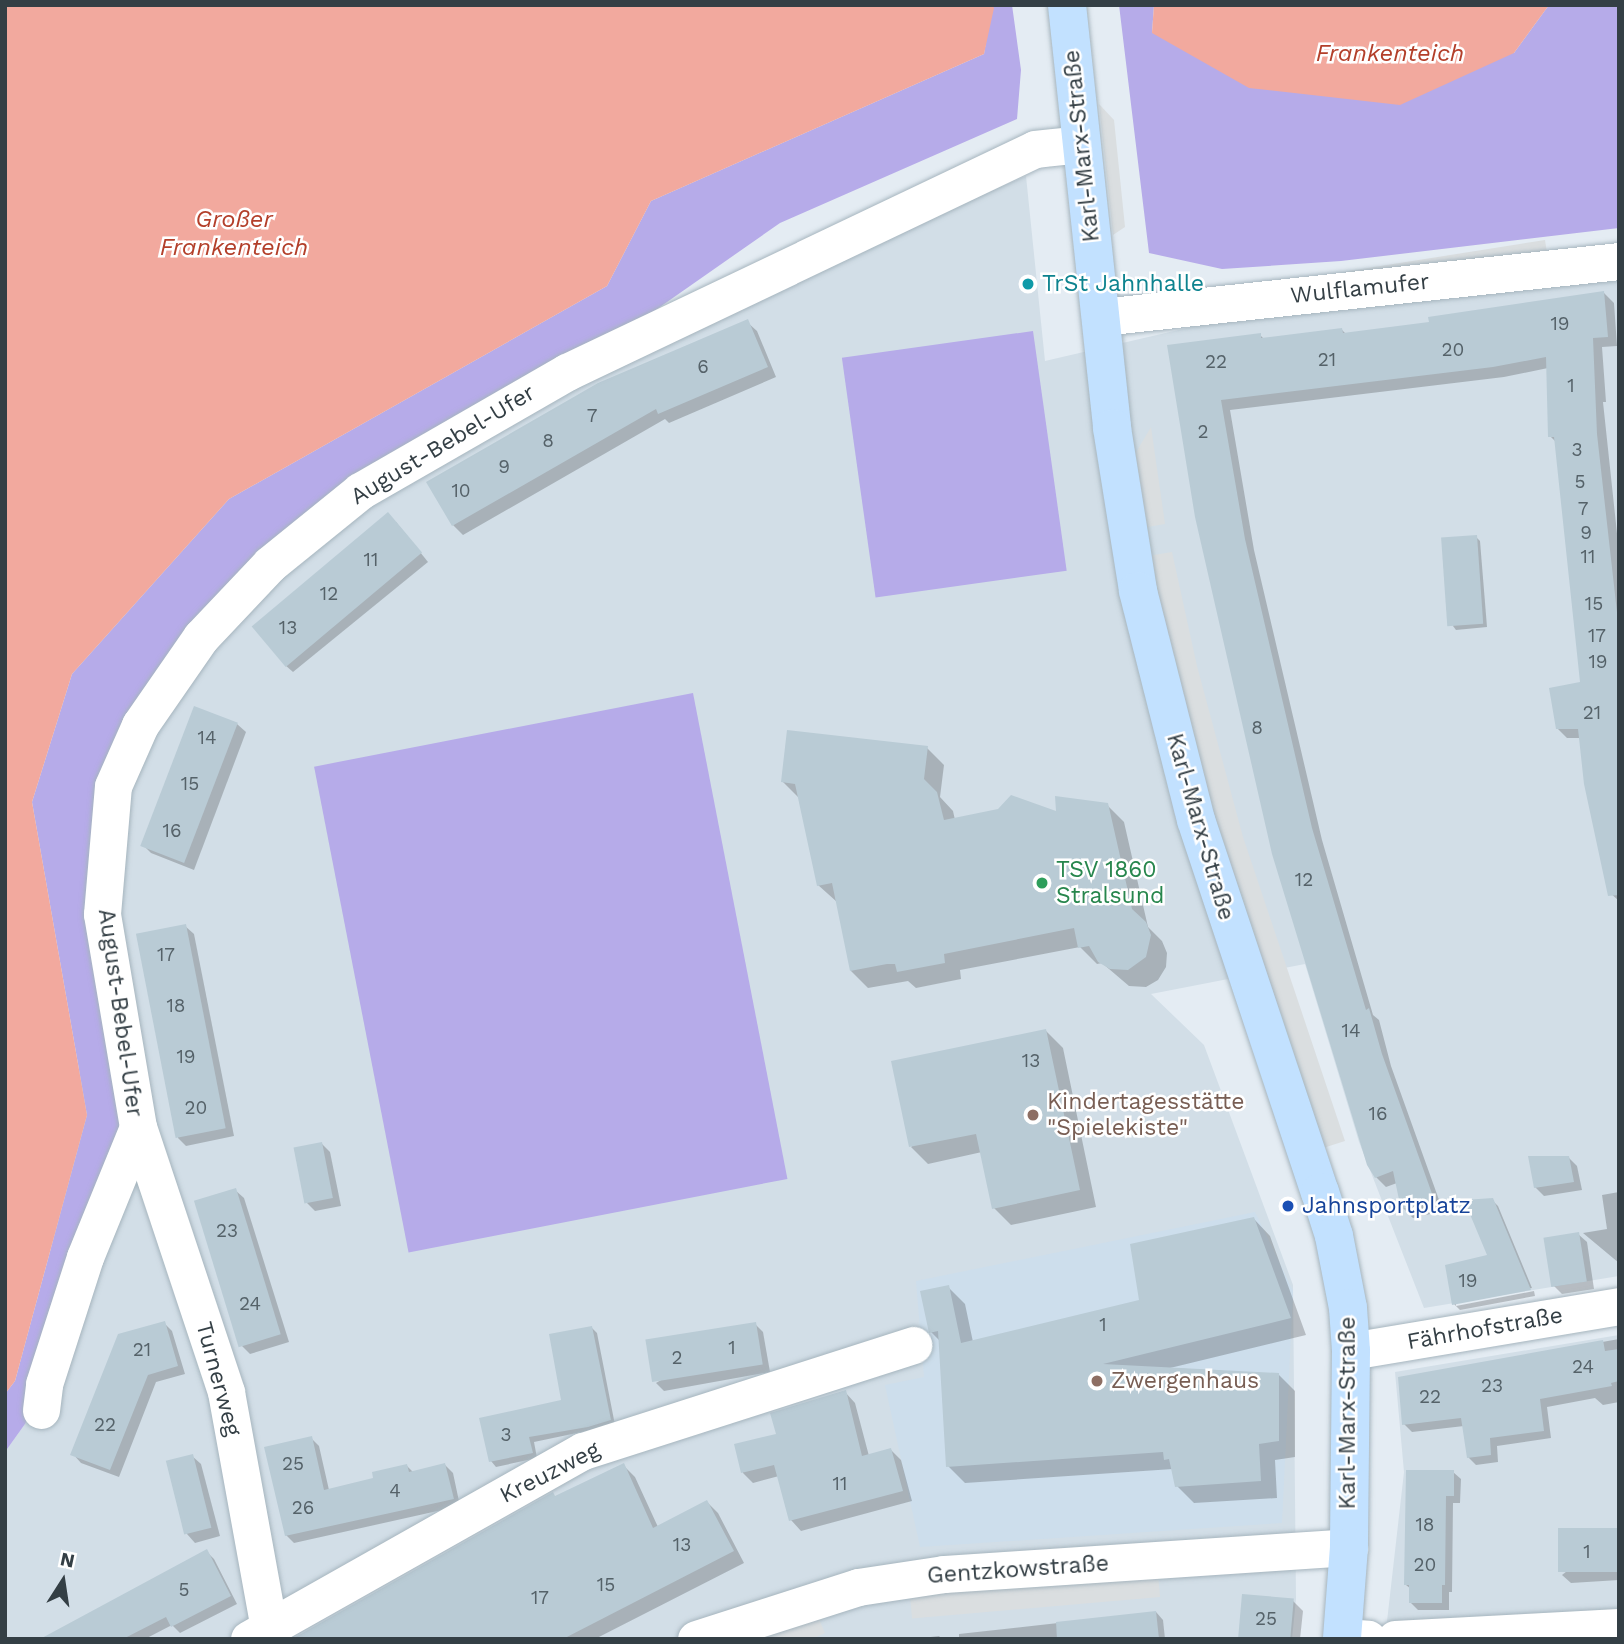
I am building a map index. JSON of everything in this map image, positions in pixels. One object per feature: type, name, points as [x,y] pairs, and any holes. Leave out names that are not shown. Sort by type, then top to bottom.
[{"type":"main road","name":"Karl-Marx-Straße","points":[[1067,5],[1119,483],[1146,627],[1212,876],[1334,1236],[1348,1308],[1351,1352],[1351,1638]]},
{"type":"street","name":"August-Bebel-Ufer","points":[[41,1410],[44,1384],[85,1256],[138,1127],[102,914],[113,786],[140,726],[201,638],[270,564],[360,491],[567,372],[1035,149],[1081,144]]},
{"type":"street","name":"Wulflamufer","points":[[1101,317],[1619,261]]},
{"type":"street","name":"Turnerweg","points":[[138,1127],[226,1392],[263,1635]]},
{"type":"street","name":"Fährhofstraße","points":[[1351,1352],[1619,1306]]},
{"type":"street","name":"Kreuzweg","points":[[263,1635],[583,1451],[913,1345]]},
{"type":"street","name":"Gentzkowstraße","points":[[696,1639],[858,1587],[944,1574],[1349,1547]]},
{"type":"street","points":[[1395,1639],[1619,1627]]},
{"type":"shaded area","points":[[992,5],[1012,5],[1021,70],[1017,119],[780,223],[567,372],[360,491],[140,725],[102,914],[138,1127],[44,1384],[25,1424],[5,1452],[5,1394],[15,1381],[87,1115],[32,802],[72,674],[229,499],[607,286],[651,201],[984,54]]},
{"type":"shaded area","points":[[1119,5],[1154,5],[1152,33],[1514,53],[1549,5],[1619,5],[1619,228],[1341,261],[1222,269],[1149,253]]},
{"type":"shaded area","points":[[1099,104],[1114,120],[1125,227],[1113,235]]},
{"type":"shaded area","points":[[1026,176],[1045,361],[1342,292],[1619,261],[1619,1276],[1424,1308],[1359,1142],[1305,964],[1151,994],[1204,1045],[1293,1285],[1296,1599],[1292,1639],[5,1639],[5,1452],[25,1424],[102,914],[113,786],[270,564],[567,372]]},
{"type":"shaded area","points":[[1545,240],[1548,260],[1349,291],[1345,272]]},
{"type":"shaded area","points":[[1033,331],[1067,571],[876,598],[842,358]]},
{"type":"shaded area","points":[[1151,427],[1165,524],[1142,528],[1132,459]]},
{"type":"shaded area","points":[[1172,552],[1197,666],[1243,837],[1345,1141],[1323,1148],[1219,846],[1148,556]]},
{"type":"shaded area","points":[[693,693],[787,1179],[409,1253],[314,767]]},
{"type":"shaded area","name":"Zwergenhaus","points":[[1255,1212],[1293,1291],[1282,1523],[920,1547],[885,1385],[924,1377],[916,1281]]},
{"type":"shaded area","points":[[1619,1335],[1619,1639],[1385,1639],[1404,1472],[1395,1372]]},
{"type":"shaded area","points":[[1158,1573],[1160,1597],[912,1619],[910,1595]]},
{"type":"shaded area","points":[[816,1612],[825,1633],[812,1639],[756,1639]]},
{"type":"water","name":"Großer Frankenteich","points":[[5,5],[992,5],[994,8],[984,54],[651,201],[607,286],[229,499],[72,674],[32,802],[87,1115],[15,1381],[5,1394]]},
{"type":"water","name":"Frankenteich","points":[[1154,5],[1549,5],[1514,53],[1400,105],[1249,88],[1152,33]]},
{"type":"building","points":[[1604,291],[1608,337],[1593,338],[1597,434],[1619,630],[1619,895],[1608,896],[1584,784],[1578,729],[1556,729],[1549,688],[1580,682],[1554,437],[1548,437],[1546,357],[1493,367],[1221,400],[1245,539],[1312,828],[1366,1010],[1369,1008],[1382,1054],[1435,1202],[1401,1209],[1393,1171],[1375,1178],[1367,1165],[1272,854],[1195,517],[1167,345],[1261,333],[1261,338],[1342,328],[1343,333],[1429,322],[1428,317]]},
{"type":"building","points":[[748,319],[768,367],[658,414],[656,409],[452,526],[426,482],[598,383]]},
{"type":"building","points":[[388,512],[422,553],[286,667],[252,626]]},
{"type":"building","points":[[1477,535],[1483,624],[1447,626],[1441,538]]},
{"type":"building","points":[[194,706],[238,723],[184,863],[140,846]]},
{"type":"building","points":[[787,730],[928,746],[924,779],[937,792],[944,820],[998,809],[1011,795],[1056,811],[1055,796],[1108,803],[1132,909],[1146,922],[1151,935],[1146,957],[1128,970],[1110,969],[1098,962],[1089,946],[1078,948],[1074,928],[944,954],[945,963],[897,972],[895,964],[850,971],[832,883],[817,886],[795,784],[781,782]]},
{"type":"building","points":[[186,924],[226,1128],[176,1138],[136,934]]},
{"type":"building","points":[[1046,1029],[1080,1190],[992,1209],[976,1134],[909,1147],[891,1061]]},
{"type":"building","points":[[322,1142],[333,1198],[304,1203],[294,1148]]},
{"type":"building","points":[[1528,1156],[1569,1156],[1574,1182],[1534,1188]]},
{"type":"building","points":[[236,1188],[281,1334],[239,1347],[194,1201]]},
{"type":"building","points":[[1493,1198],[1531,1290],[1452,1305],[1445,1265],[1487,1255],[1464,1200]]},
{"type":"building","points":[[1254,1217],[1291,1318],[1103,1364],[1279,1373],[1279,1441],[1259,1444],[1261,1481],[1175,1487],[1169,1459],[1164,1460],[1163,1452],[946,1467],[938,1331],[929,1333],[920,1291],[949,1285],[961,1343],[1139,1300],[1130,1244]]},
{"type":"building","points":[[1579,1232],[1587,1281],[1551,1287],[1543,1238]]},
{"type":"building","points":[[165,1321],[178,1366],[148,1375],[110,1470],[70,1455],[118,1334]]},
{"type":"building","points":[[756,1322],[763,1364],[652,1382],[645,1340]]},
{"type":"building","points":[[592,1326],[611,1420],[588,1427],[529,1437],[533,1453],[489,1462],[479,1418],[561,1400],[549,1334]]},
{"type":"building","points":[[1603,1340],[1605,1351],[1619,1349],[1619,1381],[1611,1383],[1612,1386],[1540,1399],[1544,1431],[1490,1438],[1491,1455],[1467,1458],[1461,1418],[1402,1425],[1398,1377]]},
{"type":"building","points":[[846,1390],[862,1456],[891,1448],[903,1491],[789,1521],[774,1465],[741,1473],[734,1444],[776,1434],[770,1413]]},
{"type":"building","points":[[312,1436],[324,1490],[373,1478],[372,1472],[407,1464],[409,1472],[445,1463],[454,1499],[285,1536],[264,1447]]},
{"type":"building","points":[[193,1454],[211,1528],[184,1535],[166,1461]]},
{"type":"building","points":[[624,1463],[653,1528],[707,1500],[734,1551],[563,1639],[292,1639],[553,1492],[555,1496]]},
{"type":"building","points":[[1406,1470],[1454,1470],[1454,1496],[1446,1496],[1445,1585],[1442,1585],[1442,1603],[1409,1603],[1409,1585],[1404,1585]]},
{"type":"building","points":[[1558,1528],[1619,1528],[1619,1572],[1558,1572]]},
{"type":"building","points":[[207,1549],[231,1596],[171,1627],[166,1617],[123,1639],[40,1639]]},
{"type":"building","points":[[1242,1594],[1294,1599],[1290,1639],[1238,1639]]},
{"type":"building","points":[[1156,1611],[1159,1639],[1057,1639],[1056,1622]]},
{"type":"place","name":"TrSt Jahnhalle","points":[[1028,284]]},
{"type":"place","name":"TSV 1860 Stralsund","points":[[1042,883]]},
{"type":"place","name":"Kindertagesstätte \"Spielekiste\"","points":[[1033,1115]]},
{"type":"place","name":"Jahnsportplatz","points":[[1288,1206]]},
{"type":"place","name":"Zwergenhaus","points":[[1097,1381]]}]
